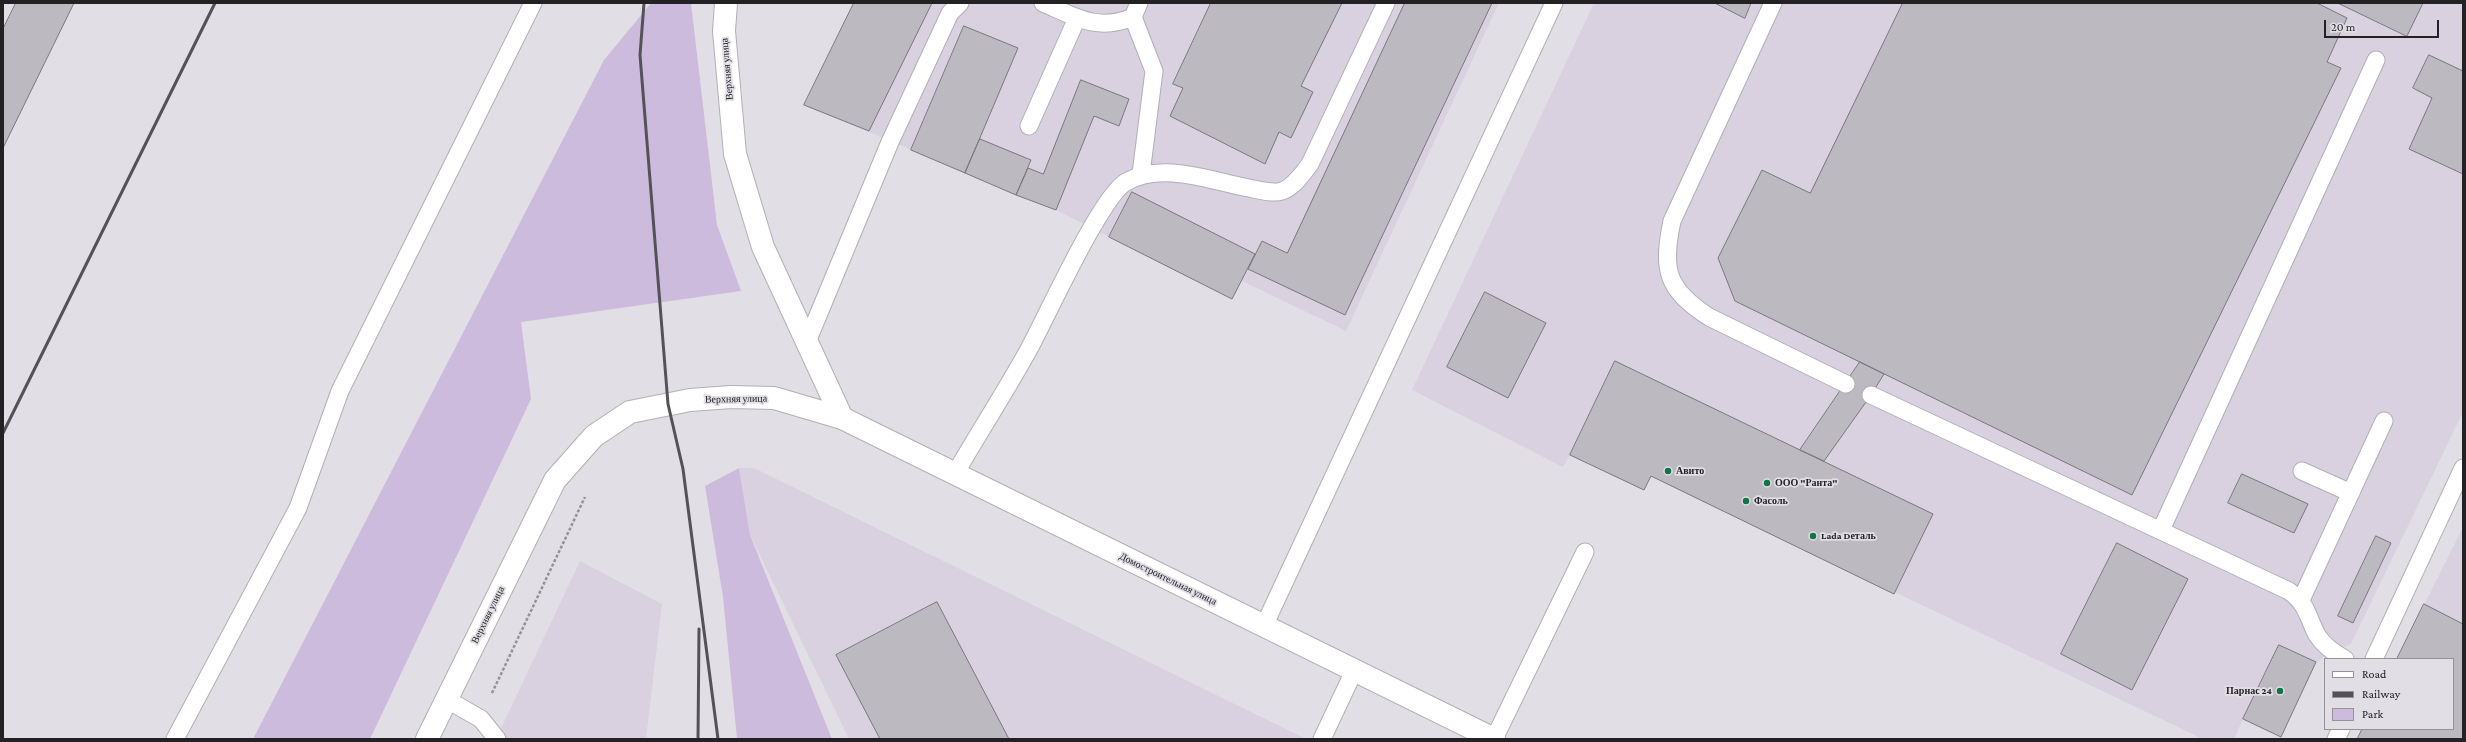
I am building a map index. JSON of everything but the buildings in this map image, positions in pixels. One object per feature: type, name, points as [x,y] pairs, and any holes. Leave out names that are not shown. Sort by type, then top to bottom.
[{"type":"street","name":"Верхняя улица","points":[[726,3],[724,31],[735,154],[763,247],[789,307],[842,418]]},
{"type":"street","name":"Верхняя улица","points":[[427,739],[555,480],[594,436],[630,412],[690,400],[731,397],[774,398],[842,418]]},
{"type":"street","name":"Домостроительная улица","points":[[842,418],[1494,739]]},
{"type":"lane","points":[[175,739],[298,508],[340,391],[533,3]]},
{"type":"lane","points":[[807,342],[890,142],[950,13],[960,3]]},
{"type":"lane","points":[[1043,3],[1077,18],[1099,24],[1116,24],[1136,10],[1154,71],[1141,174]]},
{"type":"lane","points":[[955,474],[1028,350],[1092,228],[1111,198],[1124,183],[1141,174],[1167,172],[1263,191],[1282,191],[1295,182],[1310,164],[1386,3]]},
{"type":"lane","points":[[1264,626],[1554,3]]},
{"type":"lane","points":[[1773,3],[1672,221],[1667,247],[1668,270],[1675,290],[1692,306],[1709,318],[1846,384]]},
{"type":"lane","points":[[1029,126],[1077,18]]},
{"type":"lane","points":[[2160,530],[2376,60]]},
{"type":"lane","points":[[1871,395],[2289,591],[2301,600],[2309,612],[2317,634],[2326,646],[2344,658]]},
{"type":"lane","points":[[2301,600],[2384,421]]},
{"type":"lane","points":[[2374,658],[2463,468]]},
{"type":"lane","points":[[2302,471],[2351,493]]},
{"type":"lane","points":[[1494,739],[1585,552]]},
{"type":"lane","points":[[1322,739],[1354,671]]},
{"type":"lane","points":[[446,699],[481,719],[497,739]]},
{"type":"lane","points":[[2336,739],[2340,730]]},
{"type":"path","points":[[481,719],[586,494]]},
{"type":"shaded area","points":[[854,3],[1499,3],[1346,331],[1242,281],[1232,299],[1056,210],[804,105]]},
{"type":"shaded area","points":[[1594,3],[2463,3],[2463,412],[2351,644],[2333,651],[2243,719],[2234,739],[2203,739],[1651,476],[1644,490],[1570,455],[1563,467],[1412,390]]},
{"type":"shaded area","points":[[739,468],[754,468],[1306,739],[849,739],[750,535]]},
{"type":"shaded area","points":[[2463,527],[2463,739],[2357,739],[2454,730],[2454,658],[2398,658]]},
{"type":"shaded area","points":[[580,561],[662,604],[646,739],[496,739]]},
{"type":"green space","points":[[651,3],[691,3],[717,225],[741,291],[521,322],[531,399],[370,739],[253,739],[604,60]]},
{"type":"green space","points":[[739,468],[750,535],[832,739],[737,739],[723,597],[705,486]]},
{"type":"railway","points":[[3,433],[215,3]]},
{"type":"railway","points":[[644,3],[640,55],[668,404],[683,469],[718,739]]},
{"type":"railway","points":[[698,739],[699,629]]},
{"type":"place","name":"Авито","points":[[1668,471]]},
{"type":"place","name":"ООО \"Ранта\"","points":[[1767,483]]},
{"type":"place","name":"Фасоль","points":[[1746,501]]},
{"type":"place","name":"Lada Dеталь","points":[[1813,536]]},
{"type":"place","name":"Парнас 24","points":[[2280,691]]}]
